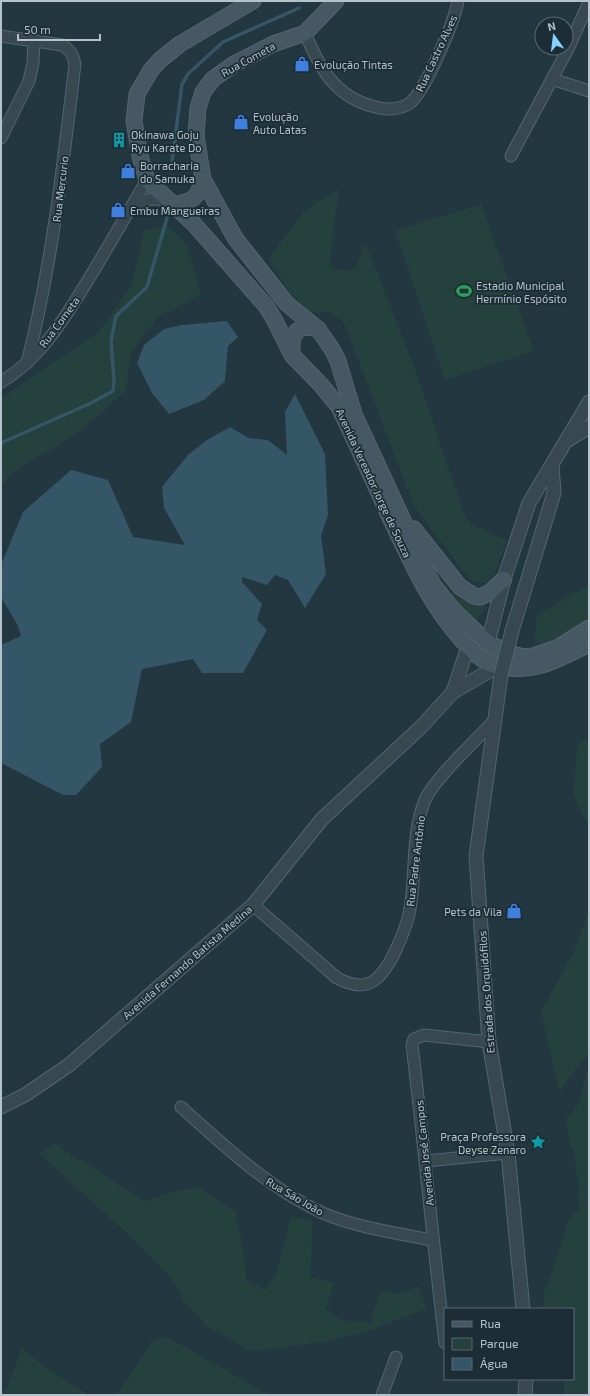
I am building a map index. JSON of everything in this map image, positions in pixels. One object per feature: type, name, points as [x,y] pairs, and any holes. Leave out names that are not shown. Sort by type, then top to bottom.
[{"type":"main road","points":[[203,179],[199,194],[196,198],[172,205],[148,180],[140,156],[134,121],[137,94],[143,81],[160,60],[180,44],[245,3]]},
{"type":"main road","name":"Rua Cometa","points":[[203,179],[196,136],[198,108],[203,92],[213,79],[234,64],[273,44],[305,33],[332,4]]},
{"type":"main road","name":"Avenida Vereador Jorge de Souza","points":[[203,179],[235,238],[286,304],[318,330],[335,355],[351,406],[433,585],[465,623],[488,643],[509,653],[523,657],[534,656],[559,647],[589,628]]},
{"type":"main road","name":"Avenida Vereador Jorge de Souza","points":[[172,205],[194,224],[266,306],[292,355],[321,385],[339,407],[422,586],[444,620],[468,647],[483,660],[500,670],[511,668],[536,668],[548,664],[589,644]]},
{"type":"main road","points":[[292,355],[292,338],[297,330],[303,328],[318,330]]},
{"type":"main road","points":[[401,513],[460,587],[467,592],[480,597],[489,593],[504,579]]},
{"type":"street","name":"Rua Castro Alves","points":[[305,33],[316,59],[338,89],[359,103],[383,109],[398,108],[410,103],[419,93],[455,14],[458,1]]},
{"type":"street","points":[[579,1],[583,12]]},
{"type":"street","points":[[511,156],[568,49],[583,12],[589,2]]},
{"type":"street","name":"Rua Mercurio","points":[[1,36],[62,45],[69,50],[73,56],[75,64],[52,249],[38,320],[27,363]]},
{"type":"street","points":[[1,138],[28,81],[33,63],[34,40]]},
{"type":"street","points":[[552,79],[589,90]]},
{"type":"street","name":"Rua Cometa","points":[[1,382],[27,363],[51,337],[68,314],[148,180]]},
{"type":"street","name":"Rua Cometa","points":[[130,210],[147,200],[158,198],[172,205]]},
{"type":"street","points":[[488,643],[504,579],[529,503],[589,402]]},
{"type":"street","points":[[565,442],[589,427]]},
{"type":"street","points":[[529,503],[554,492],[552,465]]},
{"type":"street","name":"Estrada dos Orquidófilos","points":[[523,1308],[508,1153],[488,1042],[476,856],[495,720],[500,670],[554,492]]},
{"type":"street","name":"Avenida Fernando Batista Medina","points":[[453,692],[468,647]]},
{"type":"street","name":"Avenida Fernando Batista Medina","points":[[1,1107],[25,1095],[69,1064],[253,905],[322,819],[421,727],[453,692],[500,670]]},
{"type":"street","name":"Rua Padre Antônio","points":[[253,905],[337,978],[350,985],[363,985],[375,981],[385,972],[400,942],[409,914],[418,826],[425,799],[434,785],[495,720]]},
{"type":"street","name":"Avenida José Campos","points":[[444,1335],[432,1240],[426,1160],[412,1045],[414,1039],[424,1036],[488,1042]]},
{"type":"street","name":"Rua São João","points":[[181,1106],[233,1154],[277,1188],[326,1214],[361,1226],[432,1240]]},
{"type":"street","points":[[426,1160],[508,1153]]},
{"type":"street","points":[[382,1395],[396,1357]]},
{"type":"street","points":[[525,1395],[526,1380]]},
{"type":"green space","points":[[339,189],[329,267],[347,271],[355,269],[365,242],[415,369],[466,519],[488,533],[507,541],[494,574],[485,583],[471,581],[414,506],[344,323],[330,312],[309,313],[295,299],[268,260],[304,211]]},
{"type":"green space","name":"Estadio Municipal Hermínio Espósito","points":[[481,204],[534,351],[445,380],[395,231]]},
{"type":"green space","points":[[169,226],[187,245],[201,296],[158,317],[131,353],[126,390],[79,432],[10,474],[1,487],[1,398],[99,332],[132,284],[144,230]]},
{"type":"green space","points":[[432,562],[443,582],[453,594],[459,598],[474,603],[490,599],[475,624],[446,593]]},
{"type":"green space","points":[[589,585],[589,621],[554,643],[534,643],[537,615]]},
{"type":"green space","points":[[589,740],[589,823],[585,820],[573,793],[578,741]]},
{"type":"green space","points":[[589,908],[589,1053],[559,1091],[541,1011],[574,952]]},
{"type":"green space","points":[[589,1063],[589,1395],[564,1395],[564,1380],[574,1380],[574,1308],[545,1308],[543,1294],[553,1270],[568,1219],[579,1209],[578,1181],[574,1153],[569,1143],[566,1121],[578,1105]]},
{"type":"green space","points":[[55,1144],[145,1201],[172,1192],[198,1187],[235,1211],[244,1256],[246,1279],[265,1290],[275,1276],[291,1217],[312,1221],[311,1278],[334,1282],[326,1309],[341,1320],[370,1323],[380,1291],[399,1294],[419,1286],[426,1309],[374,1329],[325,1342],[250,1351],[207,1326],[185,1303],[170,1276],[136,1242],[39,1153]]},
{"type":"green space","points":[[166,1336],[269,1395],[117,1395],[152,1342]]},
{"type":"green space","points":[[22,1348],[44,1366],[89,1395],[1,1395],[7,1388]]},
{"type":"water","points":[[227,321],[238,337],[228,346],[225,381],[204,400],[169,414],[152,393],[137,363],[144,345],[164,329],[182,325]]},
{"type":"water","points":[[295,394],[325,454],[328,515],[321,536],[326,574],[305,608],[288,580],[275,575],[267,585],[242,577],[242,582],[262,604],[257,620],[267,630],[243,673],[202,673],[193,659],[142,669],[131,722],[100,744],[102,767],[76,795],[63,795],[1,763],[1,645],[21,636],[18,626],[1,597],[1,565],[23,512],[71,470],[108,480],[133,537],[185,545],[164,508],[162,487],[188,455],[207,440],[230,427],[249,438],[268,440],[287,455],[285,412]]},
{"type":"waterway","points":[[171,170],[182,84],[188,74],[223,42],[299,8]]},
{"type":"waterway","points":[[1,443],[91,403],[113,391],[114,381],[111,341],[116,316],[147,287],[167,218]]},
{"type":"place","name":"Evolução Tintas","points":[[302,64]]},
{"type":"place","name":"Evolução Auto Latas","points":[[241,122]]},
{"type":"place","name":"Okinawa Goju Ryu Karate Do","points":[[119,140]]},
{"type":"place","name":"Borracharia do Samuka","points":[[128,171]]},
{"type":"place","name":"Embu Mangueiras","points":[[118,210]]},
{"type":"place","name":"Estadio Municipal Hermínio Espósito","points":[[464,291]]},
{"type":"place","name":"Pets da Vila","points":[[514,911]]},
{"type":"place","name":"Praça Professora Deyse Zenaro","points":[[538,1142]]}]
